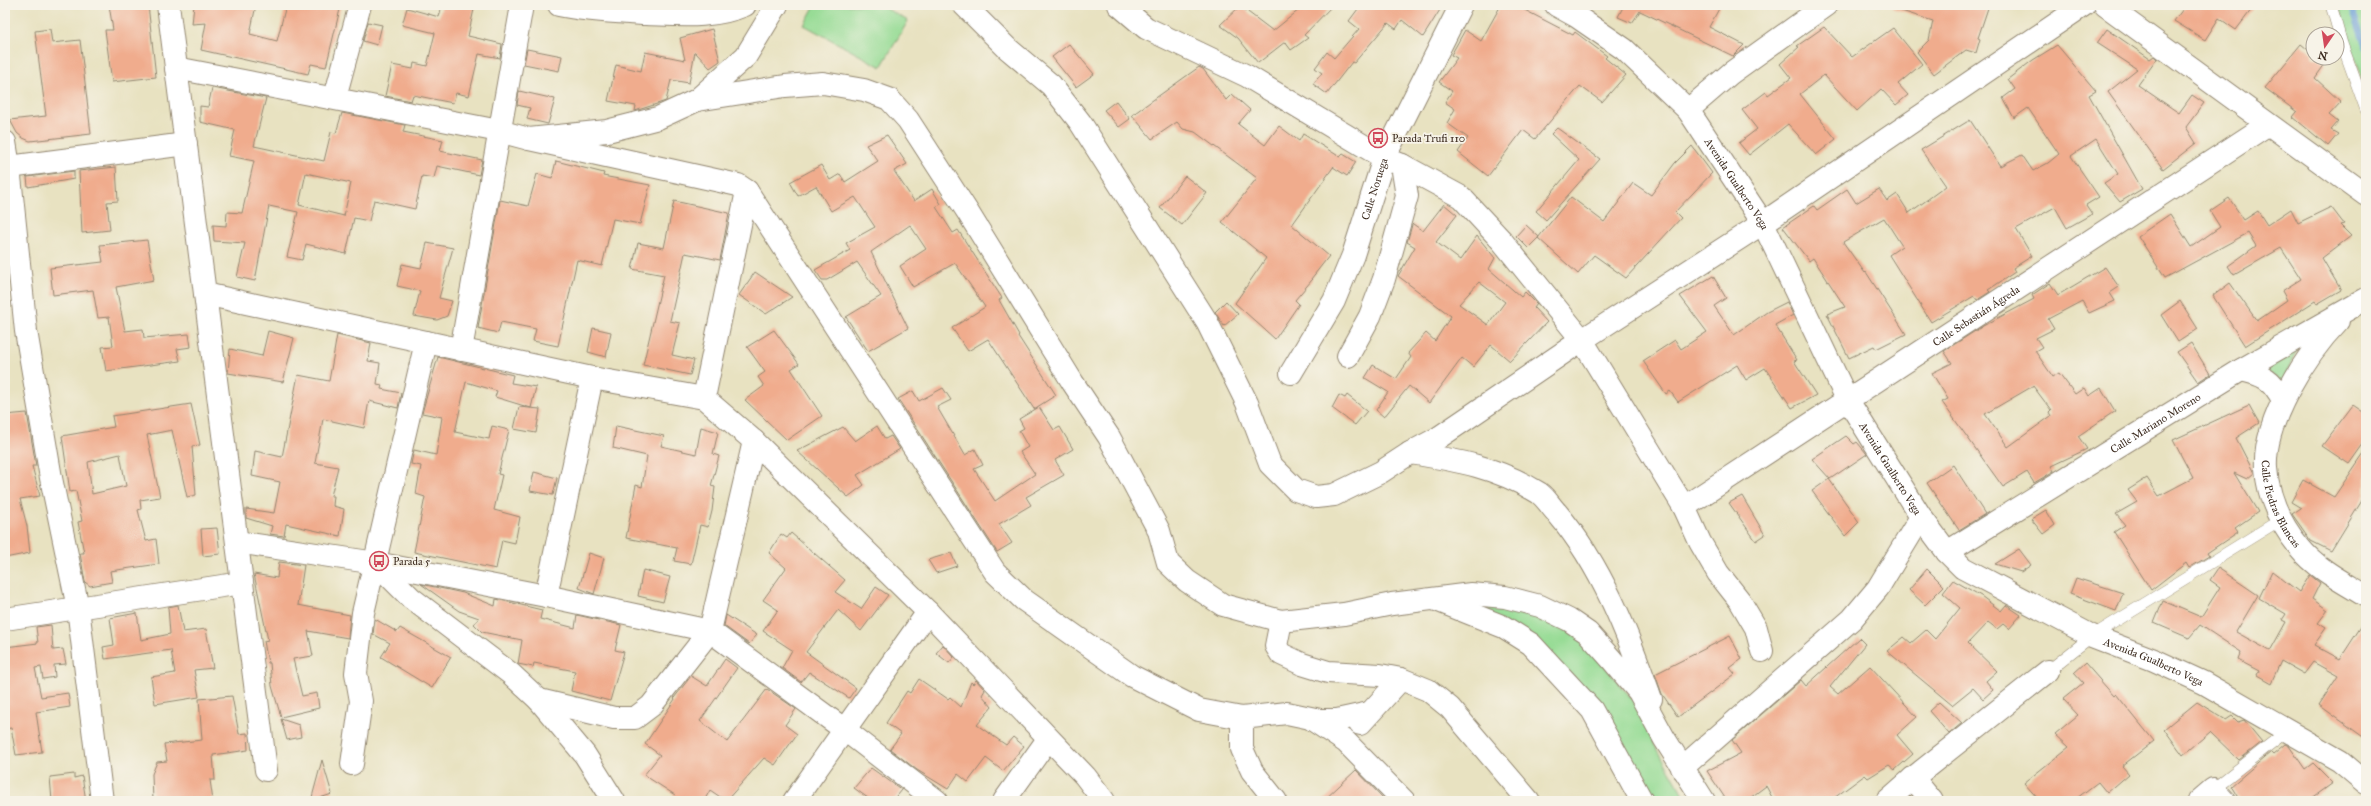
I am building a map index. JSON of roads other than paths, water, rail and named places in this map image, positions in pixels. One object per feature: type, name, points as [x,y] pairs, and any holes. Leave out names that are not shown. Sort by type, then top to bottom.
[{"type":"street","points":[[168,5],[266,770]]},
{"type":"street","points":[[335,97],[360,5]]},
{"type":"street","points":[[461,350],[522,5]]},
{"type":"street","points":[[559,5],[586,11],[702,16],[732,10],[745,5]]},
{"type":"street","points":[[697,100],[746,56],[777,5]]},
{"type":"street","points":[[964,5],[1007,48],[1051,85],[1080,122],[1123,186],[1208,322],[1247,403],[1270,464],[1296,490],[1316,497],[1334,495],[1381,472],[1410,453],[1438,438],[1582,340],[1763,223],[2084,5]]},
{"type":"street","points":[[1119,5],[1146,28],[1247,76],[1393,161],[1461,197],[1502,241],[1582,340],[1684,507],[1700,542],[1756,628],[1762,651]]},
{"type":"street","name":"Calle Noruega","points":[[1291,373],[1334,301],[1461,5]]},
{"type":"street","name":"Avenida Gualberto Vega","points":[[1556,5],[1576,16],[1624,49],[1688,110],[1763,223],[1847,399],[1921,517],[1947,552],[1964,568],[2092,636],[2154,660],[2204,683],[2340,761],[2366,783]]},
{"type":"street","points":[[1688,110],[1731,73],[1826,5]]},
{"type":"street","points":[[2105,5],[2366,195]]},
{"type":"street","points":[[176,68],[335,97],[499,131],[738,185],[747,191],[995,572],[1024,600],[1132,676],[1199,710],[1242,718],[1287,713],[1312,719],[1337,720],[1370,714]]},
{"type":"street","points":[[529,139],[607,131],[658,118],[697,100],[785,86],[823,83],[864,90],[889,99],[908,120],[967,211],[1073,383],[1110,437],[1159,531],[1168,564],[1187,581],[1223,605],[1280,621],[1344,614],[1392,604],[1471,594],[1505,597],[1540,606],[1569,620],[1588,633],[1639,692],[1664,738],[1704,801]]},
{"type":"street","name":"Calle Sebastián Ágreda","points":[[1684,507],[2267,124]]},
{"type":"street","points":[[5,142],[26,331],[51,478],[78,608],[102,801]]},
{"type":"street","points":[[7,168],[186,144]]},
{"type":"street","points":[[1348,356],[1370,316],[1386,271],[1407,196],[1393,161]]},
{"type":"street","points":[[704,398],[747,191]]},
{"type":"street","points":[[205,294],[592,378],[704,398],[754,441],[928,612],[1085,776],[1104,801]]},
{"type":"street","name":"Calle Mariano Moreno","points":[[1947,552],[2241,370],[2360,302]]},
{"type":"street","name":"Calle Piedras Blancas","points":[[2360,302],[2327,332],[2311,353],[2282,400],[2270,440],[2266,467],[2270,495],[2280,520],[2301,548],[2324,570],[2366,596]]},
{"type":"street","points":[[352,764],[361,701],[356,673],[363,613],[376,563],[426,342]]},
{"type":"street","points":[[2241,370],[2253,373],[2274,384],[2282,400]]},
{"type":"street","points":[[546,596],[592,378]]},
{"type":"street","points":[[539,700],[614,718],[635,718],[651,706],[710,632],[754,441]]},
{"type":"street","points":[[1410,453],[1463,461],[1506,475],[1540,494],[1576,536],[1602,581],[1633,648],[1664,738]]},
{"type":"street","points":[[1682,768],[1852,619],[1878,588],[1921,517]]},
{"type":"street","points":[[237,542],[376,563],[546,596],[710,632],[845,730],[937,801]]},
{"type":"street","points":[[376,563],[411,598],[511,674],[539,700],[585,755],[614,801]]},
{"type":"street","points":[[5,619],[242,583]]},
{"type":"street","points":[[1432,598],[1504,627],[1531,644],[1592,710],[1642,801]]},
{"type":"street","points":[[794,801],[928,612]]},
{"type":"street","points":[[1280,621],[1276,646],[1281,654],[1302,664],[1328,672],[1380,675],[1401,680],[1428,690],[1450,708],[1529,801]]},
{"type":"street","points":[[1888,801],[1913,778],[2048,671]]},
{"type":"street","points":[[1346,742],[1401,680]]},
{"type":"street","points":[[1242,718],[1242,750],[1252,771],[1276,801]]},
{"type":"street","points":[[1312,719],[1346,742],[1404,801]]},
{"type":"street","points":[[1004,801],[1048,739]]},
{"type":"street","points":[[1913,778],[1932,801]]},
{"type":"lane","points":[[2331,5],[2342,44],[2366,110]]},
{"type":"lane","points":[[2048,671],[2092,636],[2280,520]]},
{"type":"lane","points":[[2212,797],[2287,731]]},
{"type":"waterway","points":[[2351,5],[2366,49]]},
{"type":"place","name":"Parada Trufi 110","points":[[1378,138]]},
{"type":"place","name":"Parada 5","points":[[379,561]]}]
